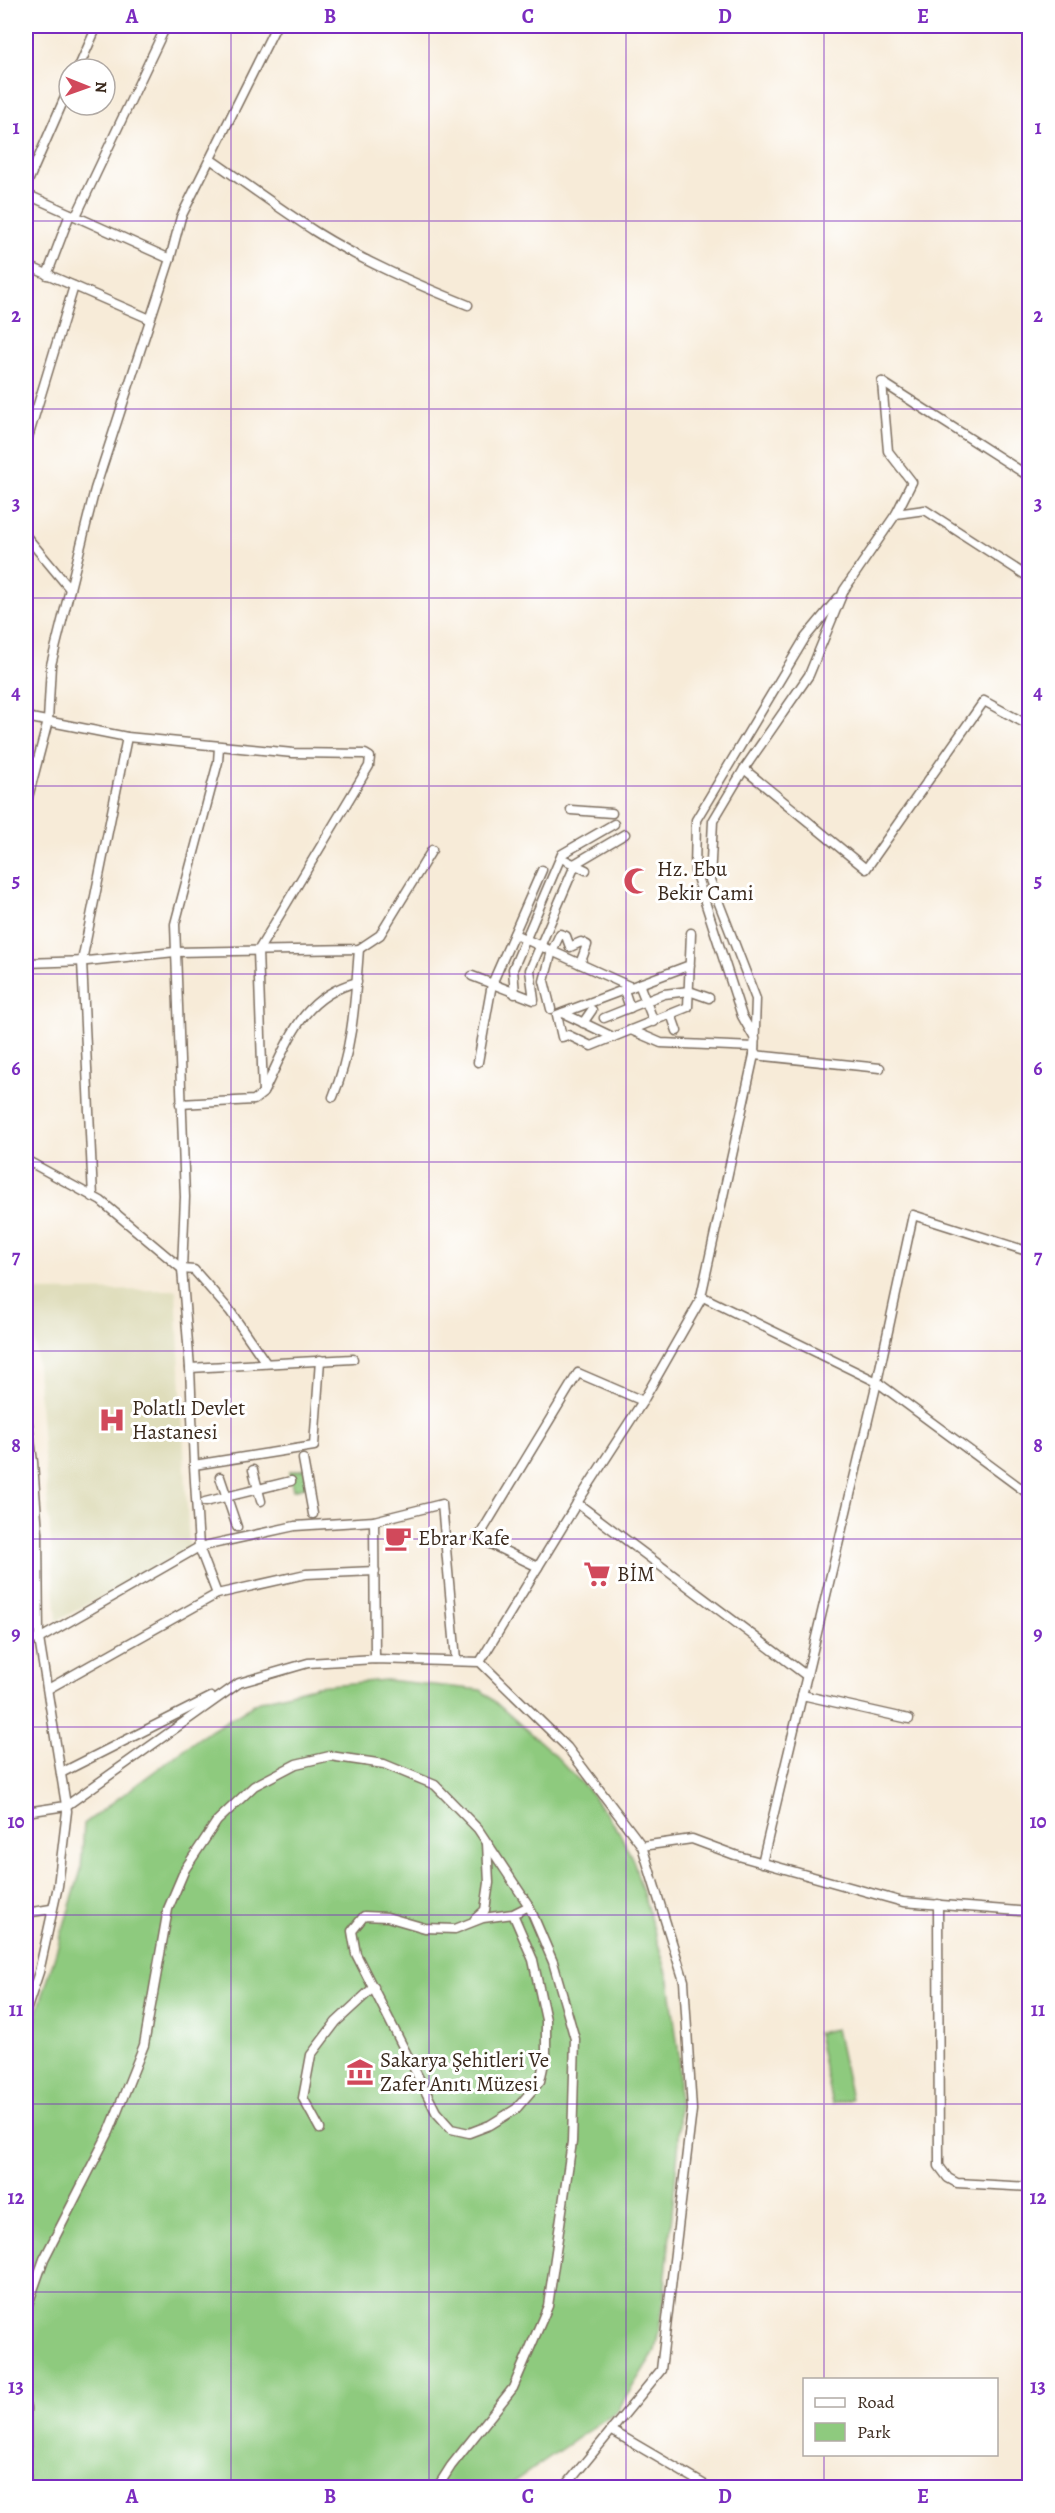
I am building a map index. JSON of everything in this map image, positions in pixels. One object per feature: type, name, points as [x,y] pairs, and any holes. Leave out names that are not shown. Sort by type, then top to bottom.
[{"type":"street","points":[[83,57],[97,26]]},
{"type":"street","points":[[47,275],[73,215],[166,26]]},
{"type":"street","points":[[26,805],[48,721],[51,665],[95,489],[170,258],[181,217],[276,26]]},
{"type":"street","points":[[26,186],[57,115]]},
{"type":"street","points":[[210,159],[315,231],[357,256],[401,278],[468,305]]},
{"type":"street","points":[[26,194],[170,258]]},
{"type":"street","points":[[26,266],[150,319]]},
{"type":"street","points":[[26,444],[74,286]]},
{"type":"street","points":[[754,1047],[696,871],[696,820],[805,638],[844,590],[896,514],[912,482],[888,451],[882,382],[1029,477]]},
{"type":"street","points":[[896,514],[925,510],[1029,578]]},
{"type":"street","points":[[26,536],[70,589]]},
{"type":"street","points":[[480,1662],[577,1503],[643,1401],[701,1296],[754,1047],[756,999],[710,880],[713,821],[744,769],[809,675],[844,590]]},
{"type":"street","points":[[744,769],[866,869],[984,701],[1029,726]]},
{"type":"street","points":[[26,717],[127,737],[293,753],[365,754],[371,760],[258,951],[263,1093]]},
{"type":"street","points":[[93,1197],[82,961],[127,737]]},
{"type":"street","points":[[217,1593],[199,1547],[190,1368],[182,1269],[185,1197],[175,924],[218,762],[219,747]]},
{"type":"street","points":[[571,810],[612,813]]},
{"type":"street","points":[[515,993],[513,969],[562,854],[614,824]]},
{"type":"street","points":[[472,976],[534,1000],[530,970],[575,865],[625,834]]},
{"type":"street","points":[[26,963],[82,961],[175,952],[359,949],[380,935],[432,850]]},
{"type":"street","points":[[561,858],[586,870]]},
{"type":"street","points":[[478,1062],[492,984],[542,870]]},
{"type":"street","points":[[690,965],[557,1016],[562,1037],[568,1035],[591,1046],[688,1007],[689,991],[690,965],[691,933]]},
{"type":"street","points":[[514,934],[631,987],[646,1002],[653,1022]]},
{"type":"street","points":[[551,1009],[544,981],[552,951],[560,934],[566,936],[570,946]]},
{"type":"street","points":[[565,957],[570,946],[581,942],[587,945],[580,964]]},
{"type":"street","points":[[333,1097],[342,1075],[350,1043],[359,949]]},
{"type":"street","points":[[180,1104],[254,1100],[263,1093],[302,1016],[326,993],[357,982]]},
{"type":"street","points":[[630,1008],[631,987]]},
{"type":"street","points":[[594,1028],[605,1016],[664,994],[689,991],[709,998]]},
{"type":"street","points":[[583,1023],[592,1010]]},
{"type":"street","points":[[563,1013],[613,1037]]},
{"type":"street","points":[[671,1014],[677,1031]]},
{"type":"street","points":[[603,1033],[605,1016]]},
{"type":"street","points":[[631,1030],[661,1043],[754,1047],[880,1068]]},
{"type":"street","points":[[26,1160],[93,1197],[182,1269],[194,1269],[230,1311],[266,1363]]},
{"type":"street","points":[[762,1863],[877,1382],[913,1215],[1029,1252]]},
{"type":"street","points":[[701,1296],[877,1382],[1029,1495]]},
{"type":"street","points":[[190,1368],[353,1359]]},
{"type":"street","points":[[194,1465],[314,1446],[320,1360]]},
{"type":"street","points":[[538,1567],[478,1538],[578,1373],[643,1401]]},
{"type":"street","points":[[26,1410],[29,1462],[38,1533],[39,1639],[66,1806],[58,1886],[51,1909],[39,1972],[26,2011]]},
{"type":"street","points":[[303,1459],[313,1514]]},
{"type":"street","points":[[253,1470],[261,1501]]},
{"type":"street","points":[[220,1477],[237,1527]]},
{"type":"street","points":[[205,1502],[291,1481]]},
{"type":"street","points":[[577,1503],[807,1676]]},
{"type":"street","points":[[26,1640],[39,1639],[199,1547],[295,1526],[374,1521],[442,1504],[456,1660]]},
{"type":"street","points":[[374,1521],[375,1659]]},
{"type":"street","points":[[26,1533],[38,1533]]},
{"type":"street","points":[[48,1689],[217,1593],[306,1574],[375,1571]]},
{"type":"street","points":[[61,1773],[239,1683],[308,1663],[375,1659],[480,1662],[567,1747],[642,1846],[684,1981],[692,2109],[661,2370],[564,2487]]},
{"type":"street","points":[[26,1812],[66,1806],[239,1683]]},
{"type":"street","points":[[802,1695],[909,1719]]},
{"type":"street","points":[[26,2310],[44,2259],[109,2132],[144,2045],[168,1909],[185,1869],[217,1821],[254,1786],[296,1764],[330,1756],[384,1764],[435,1785],[478,1829],[529,1906],[553,1962],[575,2039],[572,2142],[548,2306],[513,2388],[437,2487]]},
{"type":"street","points":[[642,1846],[692,1839],[762,1863],[903,1902],[1029,1912]]},
{"type":"street","points":[[469,1923],[485,1910],[489,1884],[488,1843]]},
{"type":"street","points":[[938,1904],[939,2166],[948,2178],[957,2183],[1029,2187]]},
{"type":"street","points":[[513,1914],[533,1960],[546,2020],[546,2054],[540,2081],[516,2109],[490,2125],[469,2133],[451,2129],[436,2112],[356,1954],[352,1931],[364,1916],[387,1917],[425,1928],[455,1929],[483,1918],[513,1914],[529,1906]]},
{"type":"street","points":[[26,1913],[51,1909]]},
{"type":"street","points":[[320,2129],[303,2098],[311,2055],[336,2022],[374,1987]]},
{"type":"street","points":[[26,2407],[26,2487]]},
{"type":"street","points":[[611,2430],[696,2484],[710,2487]]},
{"type":"shaded area","name":"Polatlı Devlet Hastanesi","points":[[176,1290],[189,1548],[57,1621],[31,1291]]},
{"type":"green space","points":[[305,1469],[308,1486],[293,1490],[289,1472]]},
{"type":"green space","points":[[386,1680],[481,1690],[553,1753],[588,1790],[618,1830],[633,1860],[669,1980],[679,2056],[679,2140],[663,2307],[655,2351],[618,2410],[509,2487],[26,2488],[26,2050],[81,1870],[84,1824],[199,1738],[259,1701],[317,1686]]},
{"type":"green space","points":[[836,2029],[851,2099],[832,2104],[817,2033]]},
{"type":"place","name":"Hz. Ebu Bekir Cami","points":[[637,881]]},
{"type":"place","name":"Polatlı Devlet Hastanesi","points":[[112,1420]]},
{"type":"place","name":"Ebrar Kafe","points":[[398,1538]]},
{"type":"place","name":"BİM","points":[[597,1574]]},
{"type":"place","name":"Sakarya Şehitleri Ve Zafer Anıtı Müzesi","points":[[360,2072]]}]
